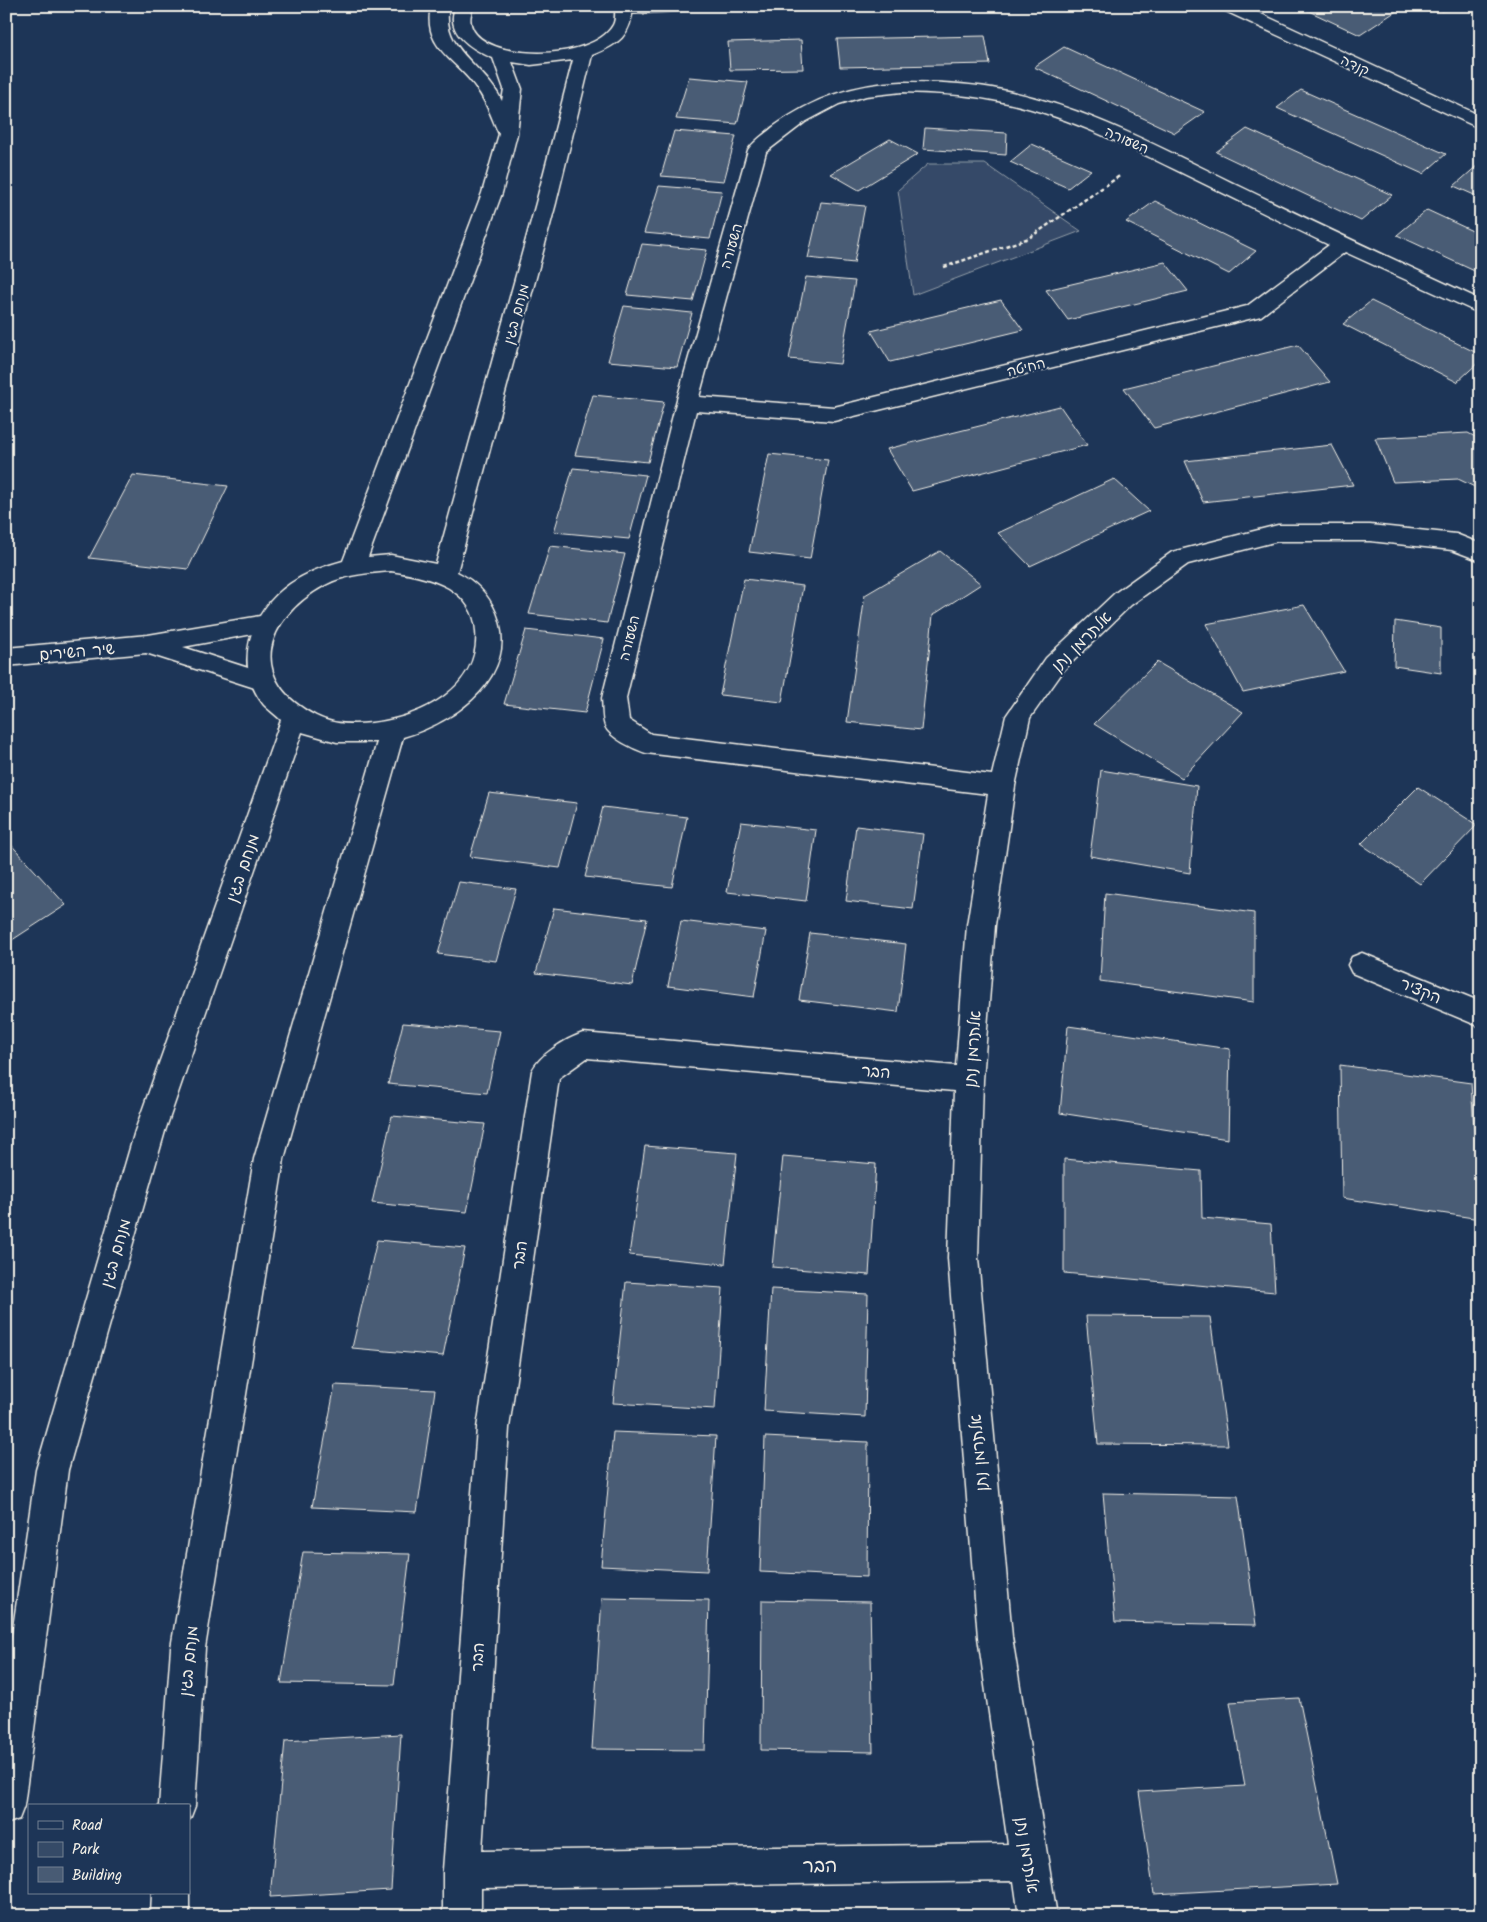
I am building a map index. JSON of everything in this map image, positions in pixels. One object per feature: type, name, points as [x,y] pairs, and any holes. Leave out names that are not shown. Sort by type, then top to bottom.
[{"type":"street","points":[[440,6],[436,18],[439,36],[485,87],[508,134]]},
{"type":"street","points":[[465,6],[462,11],[461,25],[468,37],[482,48],[501,56],[528,60],[557,59],[584,53],[603,44],[616,33],[624,21],[624,8],[679,6]]},
{"type":"street","name":"קנדה","points":[[1229,6],[1481,123]]},
{"type":"street","name":"מנחם בגין","points":[[444,575],[546,203],[584,53]]},
{"type":"street","points":[[353,566],[492,193],[508,134],[513,89],[501,56]]},
{"type":"street","name":"השעורה","points":[[1002,786],[646,744],[617,725],[614,698],[687,403],[757,150],[782,129],[845,95],[884,88],[928,85],[969,90],[1049,108],[1154,152],[1343,244],[1481,308]]},
{"type":"street","name":"החיטה","points":[[687,403],[834,414],[844,412],[1254,311],[1343,244]]},
{"type":"street","name":"אלתרמן נתן","points":[[1038,1916],[1028,1862],[995,1637],[963,1258],[969,1080],[981,925],[1002,786],[1018,716],[1055,664],[1124,599],[1180,558],[1278,533],[1370,533],[1456,542],[1481,553]]},
{"type":"street","points":[[391,563],[427,568],[444,575],[457,581],[480,602],[489,627],[488,655],[475,682],[450,706],[416,723],[377,733],[339,733],[304,722],[277,705],[261,681],[257,652],[266,624],[287,598],[318,578],[353,566],[391,563]]},
{"type":"street","name":"שיר השירים","points":[[6,657],[148,644],[266,624]]},
{"type":"street","name":"שיר השירים","points":[[148,644],[261,681]]},
{"type":"street","name":"מנחם בגין","points":[[6,1806],[52,1470],[150,1131],[295,717]]},
{"type":"street","name":"מנחם בגין","points":[[177,1804],[188,1648],[269,1159],[393,729]]},
{"type":"street","name":"הקציר","points":[[1362,965],[1481,1015]]},
{"type":"street","name":"הבר","points":[[462,1916],[462,1870],[493,1428],[546,1071],[583,1045],[969,1080]]},
{"type":"street","name":"הבר","points":[[462,1870],[1028,1862]]},
{"type":"street","points":[[170,1916],[171,1894]]},
{"type":"path","points":[[944,267],[1029,238],[1154,152]]},
{"type":"green space","points":[[928,164],[985,164],[1081,231],[913,295],[898,190]]},
{"type":"building","points":[[1298,6],[1404,6],[1360,35]]},
{"type":"building","points":[[1436,6],[1470,6],[1442,11]]},
{"type":"building","points":[[985,36],[990,64],[840,67],[837,39]]},
{"type":"building","points":[[801,40],[803,69],[730,70],[728,42]]},
{"type":"building","points":[[1064,47],[1205,112],[1175,133],[1034,67]]},
{"type":"building","points":[[689,77],[748,82],[737,124],[676,119]]},
{"type":"building","points":[[1301,90],[1446,154],[1423,174],[1277,108]]},
{"type":"building","points":[[925,128],[1007,133],[1006,155],[923,149]]},
{"type":"building","points":[[1247,129],[1392,195],[1361,221],[1216,152]]},
{"type":"building","points":[[674,131],[736,136],[724,181],[661,176]]},
{"type":"building","points":[[890,139],[918,154],[859,190],[831,174]]},
{"type":"building","points":[[1032,144],[1091,170],[1068,188],[1010,162]]},
{"type":"building","points":[[1479,164],[1481,165],[1481,198],[1454,186]]},
{"type":"building","points":[[659,186],[722,191],[710,239],[644,233]]},
{"type":"building","points":[[1155,201],[1256,251],[1229,274],[1126,222]]},
{"type":"building","points":[[821,202],[865,206],[854,263],[808,258]]},
{"type":"building","points":[[1427,210],[1481,235],[1481,274],[1397,235]]},
{"type":"building","points":[[642,244],[707,250],[693,301],[627,295]]},
{"type":"building","points":[[1165,262],[1188,291],[1068,320],[1046,290]]},
{"type":"building","points":[[806,277],[855,281],[840,364],[789,359]]},
{"type":"building","points":[[1001,300],[1023,330],[890,362],[871,331]]},
{"type":"building","points":[[1371,301],[1481,355],[1481,360],[1457,382],[1343,324]]},
{"type":"building","points":[[624,306],[692,313],[677,367],[608,361]]},
{"type":"building","points":[[1298,345],[1330,382],[1154,428],[1124,388]]},
{"type":"building","points":[[593,395],[664,402],[648,462],[575,455]]},
{"type":"building","points":[[1060,406],[1087,445],[912,491],[887,449]]},
{"type":"building","points":[[1468,433],[1481,440],[1481,490],[1458,479],[1393,482],[1375,438]]},
{"type":"building","points":[[1332,445],[1353,485],[1203,502],[1185,461]]},
{"type":"building","points":[[769,454],[828,460],[810,559],[749,552]]},
{"type":"building","points":[[573,468],[646,475],[629,539],[554,532]]},
{"type":"building","points":[[133,475],[228,486],[188,569],[89,558]]},
{"type":"building","points":[[1114,479],[1149,511],[1030,566],[998,533]]},
{"type":"building","points":[[550,546],[625,554],[607,623],[529,614]]},
{"type":"building","points":[[940,551],[981,584],[933,615],[921,730],[847,722],[865,595]]},
{"type":"building","points":[[744,579],[803,586],[782,702],[720,695]]},
{"type":"building","points":[[1304,605],[1344,671],[1243,692],[1206,624]]},
{"type":"building","points":[[1395,621],[1441,628],[1441,673],[1394,666]]},
{"type":"building","points":[[526,630],[604,639],[585,713],[504,704]]},
{"type":"building","points":[[1157,662],[1243,712],[1182,778],[1094,724]]},
{"type":"building","points":[[1101,770],[1197,786],[1190,873],[1090,856]]},
{"type":"building","points":[[1418,787],[1477,825],[1420,884],[1361,844]]},
{"type":"building","points":[[489,793],[577,803],[560,868],[470,857]]},
{"type":"building","points":[[603,807],[687,817],[672,887],[585,877]]},
{"type":"building","points":[[741,822],[816,830],[806,901],[727,892]]},
{"type":"building","points":[[856,826],[923,834],[913,909],[846,901]]},
{"type":"building","points":[[6,839],[66,905],[6,944]]},
{"type":"building","points":[[459,882],[516,889],[496,961],[438,954]]},
{"type":"building","points":[[1105,893],[1254,913],[1254,1002],[1100,981]]},
{"type":"building","points":[[554,908],[647,919],[632,985],[536,973]]},
{"type":"building","points":[[681,921],[766,931],[754,997],[668,986]]},
{"type":"building","points":[[810,933],[906,944],[898,1012],[799,1000]]},
{"type":"building","points":[[403,1023],[500,1031],[487,1093],[388,1084]]},
{"type":"building","points":[[1068,1026],[1230,1049],[1228,1139],[1060,1113]]},
{"type":"building","points":[[1340,1065],[1471,1083],[1480,1219],[1342,1198]]},
{"type":"building","points":[[392,1116],[485,1124],[467,1212],[372,1203]]},
{"type":"building","points":[[645,1146],[737,1153],[725,1264],[629,1255]]},
{"type":"building","points":[[783,1156],[876,1164],[869,1275],[772,1267]]},
{"type":"building","points":[[1064,1159],[1201,1171],[1202,1218],[1271,1224],[1275,1292],[1064,1273]]},
{"type":"building","points":[[377,1240],[465,1248],[443,1356],[352,1348]]},
{"type":"building","points":[[626,1282],[723,1288],[715,1409],[613,1403]]},
{"type":"building","points":[[771,1289],[868,1294],[865,1417],[764,1411]]},
{"type":"building","points":[[1086,1316],[1210,1317],[1228,1445],[1098,1444]]},
{"type":"building","points":[[335,1385],[435,1390],[417,1512],[312,1507]]},
{"type":"building","points":[[613,1432],[716,1436],[707,1571],[601,1566]]},
{"type":"building","points":[[765,1437],[868,1442],[867,1577],[760,1572]]},
{"type":"building","points":[[1103,1493],[1238,1496],[1256,1625],[1115,1622]]},
{"type":"building","points":[[303,1552],[410,1554],[394,1685],[281,1683]]},
{"type":"building","points":[[602,1598],[709,1600],[705,1750],[592,1749]]},
{"type":"building","points":[[762,1600],[870,1602],[873,1752],[761,1750]]},
{"type":"building","points":[[1299,1698],[1337,1884],[1154,1894],[1139,1792],[1245,1786],[1230,1702]]},
{"type":"building","points":[[401,1734],[391,1890],[270,1897],[285,1741]]}]
